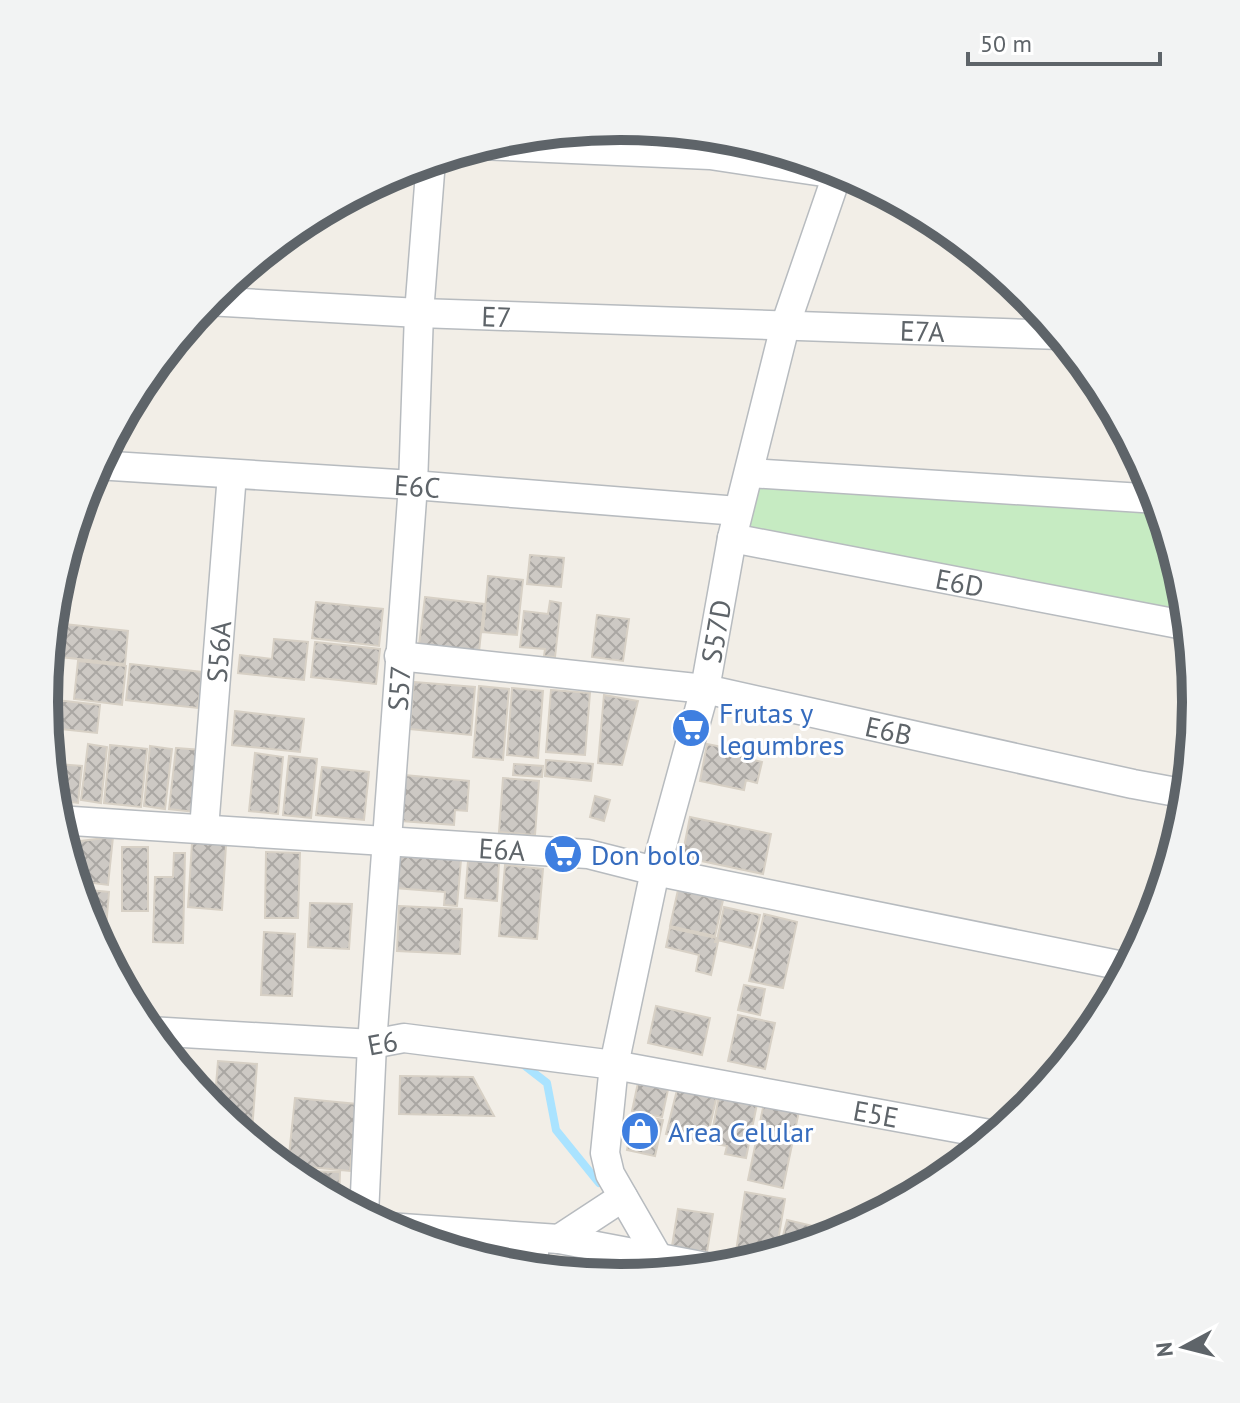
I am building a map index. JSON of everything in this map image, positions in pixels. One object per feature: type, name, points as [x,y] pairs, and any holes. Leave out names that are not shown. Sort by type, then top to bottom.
[{"type":"street","points":[[528,147],[710,155],[788,165]]},
{"type":"street","name":"S57","points":[[365,1202],[372,1044],[413,485],[419,313],[430,172]]},
{"type":"street","name":"S57D","points":[[661,1262],[610,1174],[605,1153],[614,1065],[655,871],[705,689],[738,511],[785,326],[835,182]]},
{"type":"street","name":"E7","points":[[225,302],[419,313],[785,326]]},
{"type":"street","name":"E7A","points":[[785,326],[1046,335]]},
{"type":"street","name":"E6C","points":[[110,466],[413,485],[738,511]]},
{"type":"street","points":[[749,473],[1143,498]]},
{"type":"street","name":"S56A","points":[[204,829],[232,474]]},
{"type":"street","name":"E6D","points":[[732,538],[1176,624]]},
{"type":"street","name":"E6B","points":[[399,656],[705,689],[1174,792]]},
{"type":"street","name":"E6A","points":[[71,821],[588,854],[655,871],[1116,965]]},
{"type":"street","name":"E6","points":[[166,1032],[372,1044],[404,1038],[614,1065]]},
{"type":"street","name":"E5E","points":[[614,1065],[980,1132]]},
{"type":"street","points":[[538,1258],[547,1239],[623,1197]]},
{"type":"street","points":[[429,1230],[547,1239],[651,1262]]},
{"type":"green space","points":[[751,476],[1143,496],[1163,556],[1176,624],[733,538]]},
{"type":"building","points":[[530,555],[564,558],[561,587],[527,584]]},
{"type":"building","points":[[488,576],[523,580],[517,635],[483,632]]},
{"type":"building","points":[[425,597],[484,604],[479,652],[419,645]]},
{"type":"building","points":[[550,601],[561,603],[555,657],[544,656],[545,649],[520,647],[524,611],[548,614]]},
{"type":"building","points":[[316,602],[383,609],[379,646],[312,638]]},
{"type":"building","points":[[597,615],[629,619],[623,661],[592,657]]},
{"type":"building","points":[[64,624],[128,631],[125,664],[60,657]]},
{"type":"building","points":[[274,639],[308,642],[304,680],[238,673],[240,655],[272,659]]},
{"type":"building","points":[[315,642],[380,649],[376,684],[311,677]]},
{"type":"building","points":[[78,661],[126,666],[122,705],[74,699]]},
{"type":"building","points":[[130,664],[202,672],[198,708],[126,700]]},
{"type":"building","points":[[414,682],[475,687],[471,735],[410,729]]},
{"type":"building","points":[[479,686],[509,689],[503,760],[473,757]]},
{"type":"building","points":[[512,688],[543,691],[538,758],[507,755]]},
{"type":"building","points":[[551,690],[590,693],[585,755],[546,752]]},
{"type":"building","points":[[604,695],[638,701],[622,765],[598,763]]},
{"type":"building","points":[[58,700],[100,705],[97,733],[59,729]]},
{"type":"building","points":[[235,711],[304,719],[300,752],[232,745]]},
{"type":"building","points":[[88,744],[107,747],[101,803],[81,800]]},
{"type":"building","points":[[707,744],[752,753],[750,759],[762,762],[757,783],[746,780],[744,790],[700,781]]},
{"type":"building","points":[[110,745],[147,749],[141,807],[104,803]]},
{"type":"building","points":[[150,746],[172,749],[165,809],[144,806]]},
{"type":"building","points":[[176,748],[202,750],[195,812],[169,809]]},
{"type":"building","points":[[255,753],[283,757],[278,814],[249,811]]},
{"type":"building","points":[[289,756],[317,759],[311,818],[283,815]]},
{"type":"building","points":[[546,760],[593,764],[591,781],[545,776]]},
{"type":"building","points":[[62,764],[82,766],[78,803],[67,802]]},
{"type":"building","points":[[514,764],[543,766],[542,777],[513,775]]},
{"type":"building","points":[[322,767],[369,772],[364,820],[316,815]]},
{"type":"building","points":[[404,775],[469,781],[467,811],[455,810],[454,825],[401,821]]},
{"type":"building","points":[[503,778],[539,781],[535,835],[499,832]]},
{"type":"building","points":[[595,796],[610,800],[604,821],[590,817]]},
{"type":"building","points":[[690,817],[771,834],[763,874],[682,857]]},
{"type":"building","points":[[113,837],[108,885],[88,882],[80,855],[81,841]]},
{"type":"building","points":[[192,843],[226,845],[222,910],[188,907]]},
{"type":"building","points":[[122,847],[148,847],[148,911],[122,911]]},
{"type":"building","points":[[266,852],[300,853],[298,918],[265,918]]},
{"type":"building","points":[[174,853],[185,853],[183,943],[153,942],[155,877],[173,877]]},
{"type":"building","points":[[398,854],[461,860],[457,906],[444,905],[445,892],[395,888]]},
{"type":"building","points":[[468,861],[499,863],[497,901],[465,898]]},
{"type":"building","points":[[505,865],[543,869],[537,939],[499,936]]},
{"type":"building","points":[[91,890],[109,892],[106,928]]},
{"type":"building","points":[[678,890],[723,900],[715,936],[670,926]]},
{"type":"building","points":[[310,903],[352,904],[349,949],[308,947]]},
{"type":"building","points":[[399,906],[462,909],[460,954],[397,951]]},
{"type":"building","points":[[724,907],[760,915],[752,948],[717,940]]},
{"type":"building","points":[[764,914],[797,922],[783,988],[749,981]]},
{"type":"building","points":[[670,928],[716,938],[715,942],[718,942],[711,975],[696,971],[699,955],[666,947]]},
{"type":"building","points":[[264,932],[295,934],[292,996],[261,995]]},
{"type":"building","points":[[744,985],[765,989],[760,1015],[738,1010]]},
{"type":"building","points":[[656,1006],[710,1018],[702,1055],[648,1043]]},
{"type":"building","points":[[738,1015],[775,1023],[765,1069],[728,1061]]},
{"type":"building","points":[[218,1061],[257,1064],[252,1127],[223,1099],[216,1091]]},
{"type":"building","points":[[400,1076],[473,1077],[494,1116],[399,1114]]},
{"type":"building","points":[[639,1078],[669,1085],[662,1117],[632,1111]]},
{"type":"building","points":[[678,1086],[717,1095],[706,1143],[666,1134]]},
{"type":"building","points":[[719,1096],[757,1104],[746,1158],[725,1154],[727,1146],[710,1143]]},
{"type":"building","points":[[295,1098],[357,1104],[350,1171],[305,1167],[289,1155]]},
{"type":"building","points":[[764,1103],[799,1111],[783,1188],[748,1180]]},
{"type":"building","points":[[634,1114],[663,1120],[655,1156],[627,1150]]},
{"type":"building","points":[[312,1171],[340,1172],[339,1188]]},
{"type":"building","points":[[745,1192],[785,1199],[778,1240],[736,1251]]},
{"type":"building","points":[[678,1209],[713,1214],[707,1252],[672,1246]]},
{"type":"building","points":[[787,1220],[817,1227],[801,1234],[782,1239]]},
{"type":"waterway","points":[[520,1062],[547,1083],[556,1130],[599,1183]]},
{"type":"place","name":"Frutas y legumbres","points":[[691,728]]},
{"type":"place","name":"Don bolo","points":[[563,854]]},
{"type":"place","name":"Area Celular","points":[[640,1131]]}]
